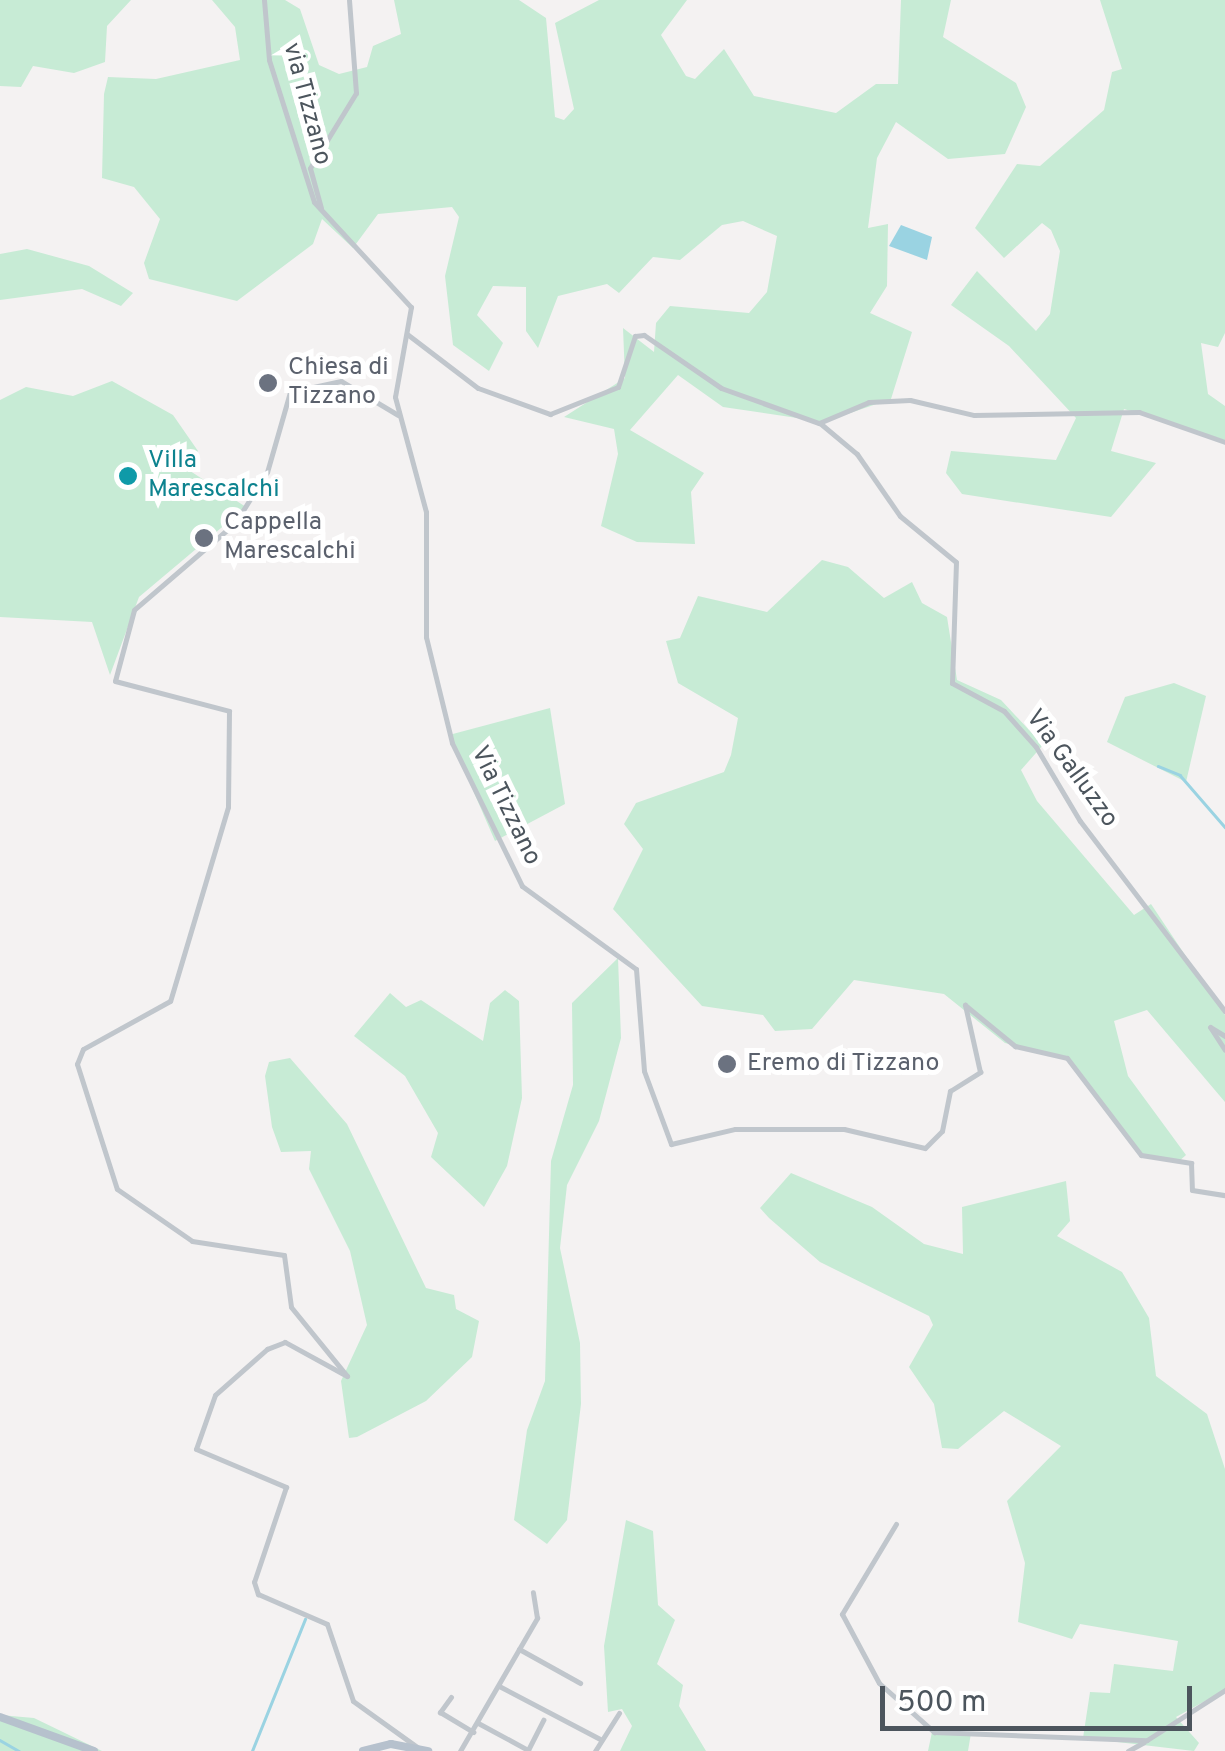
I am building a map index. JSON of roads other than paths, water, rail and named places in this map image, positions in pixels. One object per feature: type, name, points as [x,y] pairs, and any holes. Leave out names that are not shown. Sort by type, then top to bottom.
[{"type":"main road","points":[[0,1717],[94,1751]]},
{"type":"main road","points":[[363,1751],[417,1747],[428,1751]]},
{"type":"street","points":[[320,211],[310,168],[356,93],[349,0]]},
{"type":"street","name":"via Tizzano","points":[[264,2],[269,60],[320,211]]},
{"type":"street","name":"Via Tizzano","points":[[320,211],[400,288],[411,307],[398,415],[426,512],[431,681],[459,762],[522,886],[636,969],[644,1071],[670,1144],[746,1128],[844,1128],[925,1148],[942,1131],[950,1091],[980,1072],[966,1006],[1014,1046],[1067,1058],[1141,1155],[1191,1163],[1192,1190],[1225,1196]]},
{"type":"street","points":[[407,334],[501,400],[560,414],[618,386],[635,336],[644,334],[721,388],[818,423],[870,402],[910,400],[974,415],[1139,412],[1225,442]]},
{"type":"street","points":[[398,415],[340,381],[290,392],[266,472],[235,522],[134,610],[115,681],[228,712],[228,807],[170,1001],[82,1050],[78,1064],[117,1190],[192,1242],[284,1255],[291,1307],[348,1376],[286,1342],[267,1348],[215,1394],[196,1449],[286,1487],[254,1582],[258,1594],[327,1624],[354,1703],[417,1747]]},
{"type":"street","name":"Via Galluzzo","points":[[818,423],[956,562],[952,683],[1004,711],[1036,747],[1080,821],[1225,1012]]},
{"type":"street","points":[[1225,1036],[1210,1027],[1225,1050]]},
{"type":"street","points":[[896,1524],[842,1614],[878,1682],[906,1709],[946,1734],[1147,1740]]},
{"type":"street","points":[[460,1751],[537,1618],[532,1592]]},
{"type":"street","points":[[520,1650],[580,1682]]},
{"type":"street","points":[[499,1686],[600,1739]]},
{"type":"street","points":[[1128,1751],[1225,1690]]},
{"type":"street","points":[[451,1697],[440,1712],[473,1732]]},
{"type":"street","points":[[595,1751],[609,1723],[619,1713]]},
{"type":"street","points":[[478,1724],[528,1750],[543,1720]]},
{"type":"water","points":[[901,225],[932,237],[927,260],[889,246]]},
{"type":"waterway","points":[[1158,766],[1180,775],[1225,827]]},
{"type":"waterway","points":[[252,1751],[305,1619]]},
{"type":"waterway","points":[[0,1740],[19,1751]]},
{"type":"place","name":"Chiesa di Tizzano","points":[[268,383]]},
{"type":"place","name":"Villa Marescalchi","points":[[128,476]]},
{"type":"place","name":"Cappella Marescalchi","points":[[204,538]]},
{"type":"place","name":"Eremo di Tizzano","points":[[727,1064]]}]
